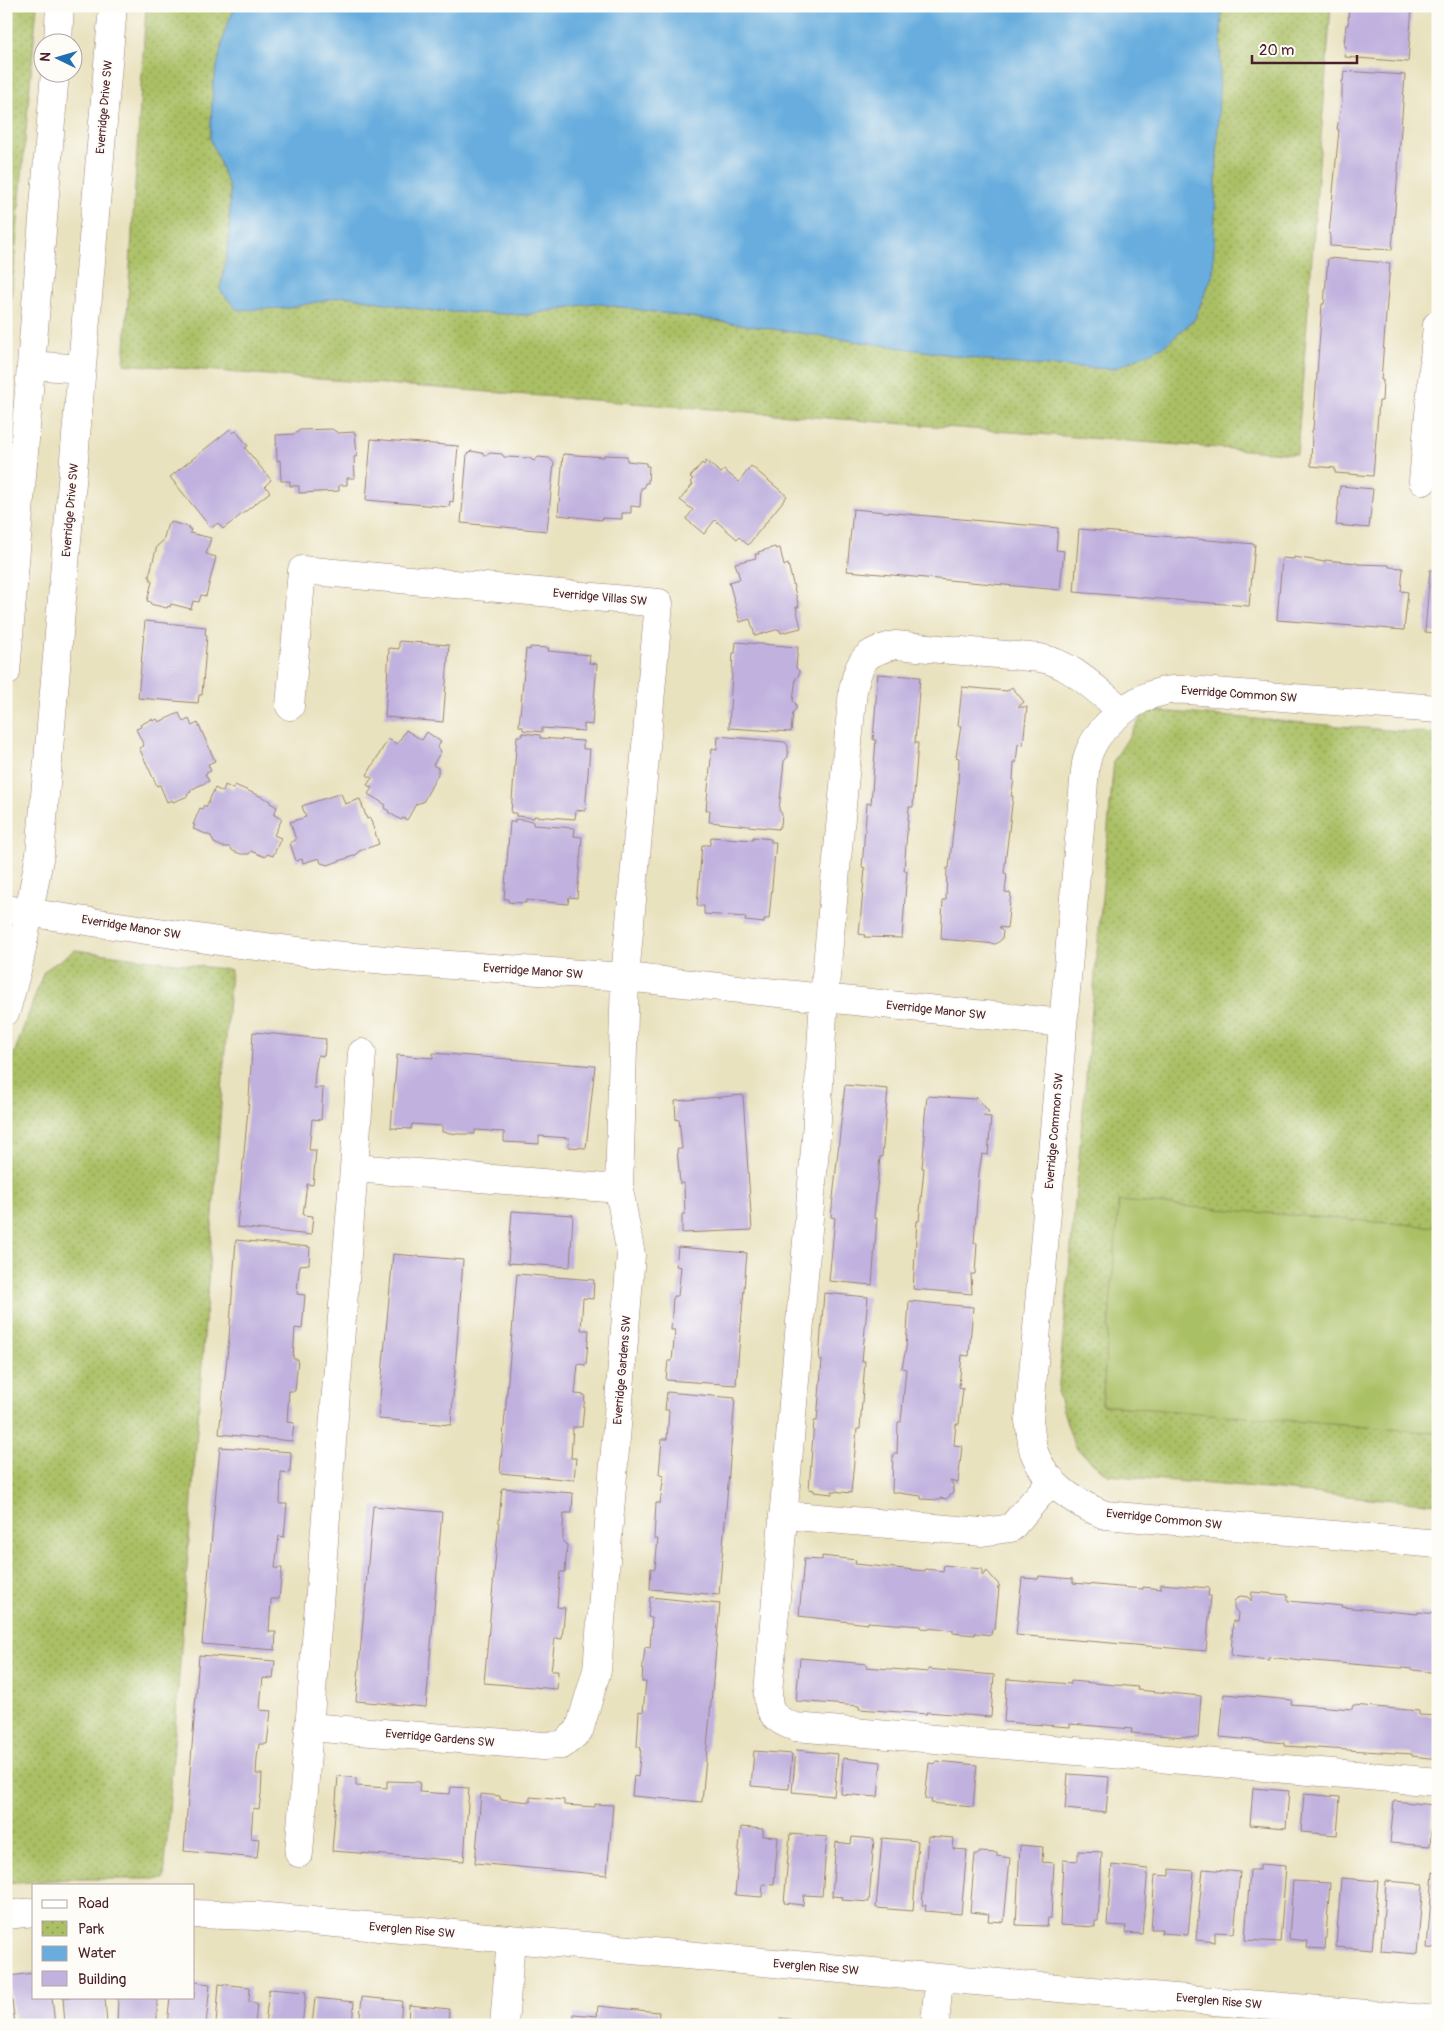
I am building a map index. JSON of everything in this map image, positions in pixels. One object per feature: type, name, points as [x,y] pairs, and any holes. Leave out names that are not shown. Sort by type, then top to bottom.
[{"type":"street","points":[[59,32],[60,6]]},
{"type":"street","name":"Everridge Drive SW","points":[[6,1011],[20,959],[18,911],[40,854],[113,6]]},
{"type":"street","points":[[6,672],[54,82]]},
{"type":"street","points":[[1423,481],[1438,317]]},
{"type":"street","points":[[32,365],[82,369]]},
{"type":"street","name":"Everridge Villas SW","points":[[290,706],[302,570],[659,603],[626,977]]},
{"type":"street","points":[[1123,711],[1054,660],[895,645],[878,649],[862,661],[853,690],[824,997],[816,1137],[768,1703],[770,1712],[783,1723],[795,1727],[1438,1782]]},
{"type":"street","name":"Everridge Common SW","points":[[1438,709],[1188,690],[1166,691],[1135,702],[1101,732],[1088,757],[1084,781],[1029,1421],[1034,1452],[1052,1480],[1063,1493],[1084,1506],[1105,1515],[1438,1544]]},
{"type":"street","name":"Everridge Manor SW","points":[[18,911],[232,943],[322,954],[407,962],[626,977],[1062,1023]]},
{"type":"street","name":"Everridge Gardens SW","points":[[309,1727],[543,1746],[562,1745],[580,1731],[597,1670],[631,1254],[619,1189],[626,977]]},
{"type":"street","points":[[299,1853],[362,1053]]},
{"type":"street","points":[[354,1168],[619,1189]]},
{"type":"street","points":[[783,1515],[982,1532],[1011,1528],[1052,1480]]},
{"type":"street","points":[[6,1915],[32,1912]]},
{"type":"street","name":"Everglen Rise SW","points":[[195,1914],[257,1916],[939,1978],[1438,2020]]},
{"type":"street","points":[[504,2025],[511,1939]]},
{"type":"street","points":[[935,2025],[939,1978]]},
{"type":"green space","points":[[6,6],[37,6],[35,32],[32,32],[32,62],[6,356]]},
{"type":"green space","points":[[146,6],[1331,6],[1297,454],[124,364]]},
{"type":"green space","points":[[1146,710],[1438,734],[1438,1504],[1107,1475],[1074,1446],[1058,1394],[1114,760]]},
{"type":"green space","points":[[75,950],[231,970],[164,1879],[69,1879],[6,1884],[6,1076],[44,971]]},
{"type":"green space","points":[[1119,1201],[1438,1227],[1438,1433],[1102,1405]]},
{"type":"water","points":[[236,6],[1222,6],[1213,274],[1194,320],[1164,346],[1113,369],[1013,364],[593,303],[527,315],[430,311],[345,296],[289,308],[237,310],[220,290],[229,241],[230,190],[210,138],[213,84],[226,27]]},
{"type":"building","points":[[1349,6],[1412,6],[1408,62],[1345,57],[1346,46],[1344,46]]},
{"type":"building","points":[[1344,71],[1405,75],[1392,250],[1330,246],[1329,234],[1339,130],[1337,129],[1342,101]]},
{"type":"building","points":[[1328,258],[1390,263],[1381,380],[1383,380],[1382,401],[1379,401],[1373,476],[1335,473],[1335,468],[1311,466],[1322,304],[1324,304]]},
{"type":"building","points":[[230,429],[233,433],[236,431],[248,446],[245,448],[271,480],[265,486],[270,492],[223,529],[218,523],[211,528],[170,477]]},
{"type":"building","points":[[332,429],[338,433],[355,432],[357,456],[354,457],[355,478],[347,478],[347,485],[339,485],[339,491],[299,493],[299,486],[290,486],[290,481],[281,481],[280,460],[277,461],[276,435],[295,434],[300,430]]},
{"type":"building","points":[[371,439],[458,446],[453,502],[450,501],[449,507],[366,500]]},
{"type":"building","points":[[471,451],[482,453],[486,456],[490,453],[502,454],[504,457],[530,458],[535,461],[538,457],[549,458],[554,463],[547,531],[461,523],[467,455]]},
{"type":"building","points":[[563,454],[604,457],[604,455],[627,456],[627,461],[646,463],[646,466],[649,466],[648,483],[645,483],[644,488],[641,488],[640,507],[631,506],[631,513],[622,513],[622,519],[602,518],[602,520],[558,515]]},
{"type":"building","points":[[706,461],[721,473],[724,470],[739,482],[751,466],[787,496],[748,545],[739,537],[737,539],[715,520],[704,534],[686,519],[693,510],[680,500],[693,484],[690,482],[693,479],[690,477]]},
{"type":"building","points":[[1340,486],[1373,489],[1369,528],[1336,525]]},
{"type":"building","points":[[853,509],[1058,528],[1056,550],[1064,551],[1060,590],[847,571]]},
{"type":"building","points":[[171,522],[189,527],[188,529],[191,529],[190,533],[211,538],[206,554],[216,557],[206,596],[201,595],[199,602],[193,601],[191,609],[171,604],[167,608],[150,604],[151,602],[147,601],[152,582],[149,576],[157,546],[163,541],[168,523],[171,524]]},
{"type":"building","points":[[1079,529],[1255,544],[1249,606],[1074,592]]},
{"type":"building","points":[[775,547],[776,549],[780,548],[784,566],[788,564],[799,607],[796,607],[801,628],[781,633],[779,629],[755,636],[750,619],[740,622],[729,582],[740,579],[735,563],[756,558],[755,554],[759,554],[758,552]]},
{"type":"building","points":[[1294,557],[1325,562],[1325,560],[1389,565],[1389,567],[1403,568],[1401,591],[1408,592],[1404,630],[1277,620],[1282,558],[1294,559]]},
{"type":"building","points":[[1430,570],[1438,571],[1438,633],[1425,632]]},
{"type":"building","points":[[145,621],[206,627],[202,695],[199,695],[198,703],[138,698]]},
{"type":"building","points":[[399,641],[449,645],[443,722],[385,717],[389,648],[399,649]]},
{"type":"building","points":[[736,642],[798,647],[796,668],[799,671],[799,675],[796,678],[793,701],[796,704],[796,709],[793,712],[791,732],[729,728],[733,653],[735,653]]},
{"type":"building","points":[[530,647],[549,648],[548,651],[590,655],[589,663],[597,664],[592,725],[584,724],[584,731],[542,728],[542,732],[523,730],[523,727],[519,726],[526,649],[530,650]]},
{"type":"building","points":[[878,674],[920,677],[915,743],[918,743],[913,807],[909,807],[904,871],[907,871],[902,938],[864,937],[865,935],[859,934],[865,868],[862,867],[867,803],[871,804],[876,740],[873,740]]},
{"type":"building","points":[[962,687],[1007,691],[1012,687],[1024,702],[1018,707],[1027,707],[1023,745],[1018,744],[1016,763],[1014,762],[1014,780],[1011,796],[1013,796],[1004,873],[1007,874],[1005,892],[1011,893],[1007,928],[999,927],[1003,932],[1002,939],[996,944],[941,939],[943,900],[946,900],[947,868],[949,868],[958,786],[959,758],[956,757],[961,726],[958,726]]},
{"type":"building","points":[[179,713],[183,722],[189,719],[192,726],[198,723],[215,761],[208,764],[211,771],[205,774],[209,781],[190,790],[191,792],[187,794],[188,796],[173,802],[172,800],[167,802],[160,785],[157,786],[139,748],[144,746],[136,729],[152,719],[153,721],[157,719],[159,722]]},
{"type":"building","points":[[406,730],[422,740],[427,732],[441,742],[437,748],[441,751],[433,765],[438,768],[438,774],[423,802],[416,804],[407,820],[403,818],[401,820],[384,808],[386,805],[368,794],[372,788],[367,785],[372,778],[367,775],[388,739],[397,744]]},
{"type":"building","points":[[522,733],[540,735],[540,738],[583,741],[583,749],[590,749],[585,811],[576,810],[575,819],[534,816],[534,818],[516,816],[516,813],[511,813],[517,736],[522,736]]},
{"type":"building","points":[[718,736],[785,742],[788,746],[788,757],[784,761],[779,810],[782,814],[781,825],[778,829],[709,822],[710,810],[706,810],[712,748],[717,749]]},
{"type":"building","points":[[225,785],[233,789],[235,785],[271,801],[270,803],[277,807],[274,815],[282,819],[274,835],[281,838],[273,856],[267,854],[265,857],[251,851],[249,854],[241,854],[229,847],[223,847],[214,843],[211,836],[193,829],[200,808],[202,809],[204,805],[206,807],[215,788],[223,792]]},
{"type":"building","points":[[341,793],[345,804],[360,799],[367,819],[370,818],[379,844],[328,865],[321,863],[319,858],[303,863],[302,859],[296,861],[290,843],[296,840],[290,822],[306,817],[302,806]]},
{"type":"building","points":[[515,819],[533,821],[533,825],[575,828],[574,836],[582,837],[577,898],[569,897],[568,904],[526,900],[526,903],[508,902],[508,899],[504,899],[510,822],[515,822]]},
{"type":"building","points":[[711,837],[753,840],[753,837],[771,839],[771,842],[776,842],[769,919],[764,919],[764,923],[745,921],[746,917],[704,914],[704,906],[697,906],[702,845],[710,845]]},
{"type":"building","points":[[253,1032],[326,1039],[324,1056],[318,1055],[315,1072],[314,1088],[323,1088],[321,1120],[312,1119],[309,1150],[316,1150],[313,1185],[307,1184],[303,1215],[313,1216],[311,1235],[237,1227]]},
{"type":"building","points":[[433,1053],[595,1066],[586,1148],[568,1147],[569,1138],[539,1136],[539,1144],[504,1142],[504,1132],[475,1130],[475,1134],[459,1134],[442,1132],[442,1126],[412,1124],[411,1129],[391,1128],[397,1055],[433,1058]]},
{"type":"building","points":[[845,1085],[888,1089],[874,1218],[877,1218],[872,1285],[829,1281],[835,1218],[831,1217]]},
{"type":"building","points":[[743,1095],[752,1230],[682,1233],[682,1214],[685,1214],[684,1183],[680,1184],[677,1149],[682,1149],[679,1119],[676,1120],[675,1101]]},
{"type":"building","points":[[927,1096],[974,1099],[977,1097],[989,1112],[983,1116],[991,1117],[988,1155],[982,1154],[979,1172],[974,1243],[977,1243],[975,1274],[971,1274],[972,1294],[913,1289],[917,1221],[919,1221],[924,1168],[922,1168],[925,1135],[923,1135]]},
{"type":"building","points":[[512,1211],[573,1215],[570,1267],[508,1263]]},
{"type":"building","points":[[236,1240],[310,1247],[309,1264],[300,1265],[298,1279],[297,1294],[305,1295],[302,1329],[295,1328],[293,1359],[298,1359],[295,1391],[289,1391],[287,1422],[294,1423],[292,1441],[219,1434],[229,1338]]},
{"type":"building","points":[[678,1247],[747,1253],[736,1385],[666,1380],[668,1361],[672,1361],[675,1330],[671,1330],[673,1296],[678,1296],[681,1267],[676,1266]]},
{"type":"building","points":[[393,1254],[463,1260],[451,1425],[378,1419]]},
{"type":"building","points":[[517,1274],[594,1280],[593,1299],[583,1298],[581,1330],[589,1330],[586,1365],[578,1364],[575,1394],[585,1395],[582,1427],[573,1427],[571,1458],[576,1458],[574,1480],[500,1473]]},
{"type":"building","points":[[824,1293],[868,1297],[862,1361],[865,1361],[860,1429],[857,1429],[851,1493],[832,1491],[832,1494],[814,1492],[814,1490],[809,1489],[814,1421],[817,1421],[822,1360],[819,1359]]},
{"type":"building","points":[[909,1301],[973,1307],[969,1356],[962,1355],[959,1387],[963,1388],[959,1424],[956,1424],[954,1445],[962,1446],[958,1483],[950,1481],[953,1485],[953,1493],[946,1499],[921,1499],[921,1496],[892,1492],[893,1454],[897,1454],[898,1422],[901,1422],[906,1369],[902,1368],[906,1348]]},
{"type":"building","points":[[667,1392],[735,1398],[719,1595],[650,1589],[651,1568],[655,1569],[658,1539],[654,1539],[656,1503],[660,1503],[664,1475],[659,1474],[662,1439],[667,1439],[669,1410],[665,1410]]},
{"type":"building","points":[[220,1447],[291,1452],[290,1473],[281,1472],[280,1504],[287,1504],[284,1537],[279,1536],[275,1568],[282,1568],[279,1599],[271,1599],[269,1632],[276,1632],[275,1650],[202,1644]]},
{"type":"building","points":[[502,1488],[573,1493],[572,1513],[564,1513],[563,1542],[567,1545],[565,1572],[560,1572],[557,1607],[565,1608],[562,1639],[555,1638],[551,1671],[558,1671],[557,1689],[484,1683]]},
{"type":"building","points":[[373,1506],[442,1512],[426,1707],[356,1701]]},
{"type":"building","points":[[822,1556],[856,1560],[855,1564],[925,1571],[925,1569],[943,1571],[944,1565],[982,1569],[982,1576],[987,1571],[1000,1586],[997,1588],[999,1588],[995,1629],[992,1629],[991,1635],[975,1633],[975,1635],[953,1633],[953,1630],[921,1628],[921,1626],[868,1622],[868,1624],[799,1616],[804,1559],[822,1560]]},
{"type":"building","points":[[1039,1576],[1073,1579],[1073,1583],[1143,1589],[1143,1587],[1161,1589],[1161,1584],[1209,1588],[1208,1596],[1211,1596],[1206,1651],[1016,1635],[1022,1578],[1038,1579]]},
{"type":"building","points":[[1252,1592],[1288,1595],[1288,1601],[1418,1614],[1418,1612],[1435,1614],[1435,1608],[1438,1608],[1438,1673],[1413,1669],[1269,1657],[1269,1660],[1231,1656],[1233,1621],[1237,1622],[1238,1613],[1234,1608],[1234,1601],[1240,1596],[1248,1597],[1251,1601]]},
{"type":"building","points":[[650,1597],[720,1604],[702,1802],[632,1796],[634,1776],[638,1777],[641,1748],[637,1747],[639,1711],[643,1712],[646,1682],[642,1682],[645,1647],[650,1648],[652,1618],[648,1617]]},
{"type":"building","points":[[199,1655],[275,1661],[273,1679],[263,1678],[261,1696],[260,1710],[271,1711],[267,1744],[259,1744],[257,1758],[256,1774],[262,1774],[261,1794],[259,1809],[253,1808],[251,1838],[259,1839],[257,1858],[184,1851]]},
{"type":"building","points":[[800,1658],[867,1664],[866,1667],[928,1672],[928,1669],[994,1675],[991,1717],[859,1709],[859,1706],[796,1701]]},
{"type":"building","points":[[1007,1679],[1071,1684],[1071,1681],[1138,1687],[1137,1690],[1201,1696],[1198,1738],[1131,1733],[1132,1729],[1070,1724],[1070,1727],[1004,1722]]},
{"type":"building","points":[[1224,1694],[1292,1700],[1291,1704],[1352,1709],[1353,1705],[1419,1711],[1419,1715],[1438,1716],[1438,1759],[1412,1756],[1412,1754],[1284,1746],[1284,1743],[1220,1737]]},
{"type":"building","points":[[796,1750],[838,1754],[834,1796],[792,1792]]},
{"type":"building","points":[[754,1751],[792,1754],[789,1789],[751,1786]]},
{"type":"building","points":[[843,1758],[881,1762],[878,1797],[841,1794]]},
{"type":"building","points":[[936,1761],[977,1765],[973,1807],[931,1803],[932,1799],[925,1799],[929,1763],[935,1764]]},
{"type":"building","points":[[1068,1774],[1109,1777],[1106,1813],[1065,1809]]},
{"type":"building","points":[[338,1776],[356,1778],[356,1786],[387,1788],[387,1781],[420,1782],[419,1792],[450,1794],[451,1787],[469,1788],[464,1861],[332,1851]]},
{"type":"building","points":[[1253,1788],[1289,1791],[1286,1828],[1250,1825]]},
{"type":"building","points":[[481,1794],[500,1796],[500,1799],[530,1802],[530,1797],[564,1800],[564,1805],[595,1807],[595,1804],[613,1805],[607,1875],[475,1863]]},
{"type":"building","points":[[1304,1794],[1340,1797],[1337,1835],[1301,1832]]},
{"type":"building","points":[[1394,1801],[1433,1805],[1430,1846],[1390,1843]]},
{"type":"building","points":[[741,1827],[763,1829],[763,1836],[778,1837],[774,1885],[763,1884],[762,1897],[735,1895]]},
{"type":"building","points":[[790,1834],[827,1837],[822,1896],[804,1895],[803,1905],[784,1903]]},
{"type":"building","points":[[928,1836],[954,1838],[953,1849],[967,1850],[961,1914],[925,1911],[926,1905],[922,1905]]},
{"type":"building","points":[[852,1837],[874,1839],[869,1902],[842,1900],[843,1897],[832,1896],[836,1842],[851,1844]]},
{"type":"building","points":[[882,1838],[918,1841],[913,1911],[876,1908]]},
{"type":"building","points":[[1020,1845],[1043,1847],[1042,1862],[1054,1863],[1051,1918],[1048,1918],[1047,1926],[1016,1925]]},
{"type":"building","points":[[1078,1851],[1102,1852],[1098,1921],[1095,1921],[1095,1927],[1060,1925],[1063,1860],[1078,1861]]},
{"type":"building","points":[[979,1852],[997,1853],[997,1856],[1010,1858],[1004,1922],[988,1921],[989,1914],[970,1912],[975,1854],[979,1854]]},
{"type":"building","points":[[1260,1864],[1286,1866],[1280,1942],[1245,1940],[1250,1870],[1260,1870]]},
{"type":"building","points":[[1112,1865],[1148,1869],[1142,1934],[1125,1933],[1126,1926],[1107,1925]]},
{"type":"building","points":[[1170,1869],[1194,1871],[1188,1935],[1161,1933],[1162,1929],[1151,1929],[1155,1875],[1170,1876]]},
{"type":"building","points":[[1203,1869],[1240,1872],[1234,1933],[1215,1932],[1215,1942],[1196,1940]]},
{"type":"building","points":[[1433,1872],[1438,1873],[1438,1949],[1427,1948]]},
{"type":"building","points":[[1341,1878],[1378,1881],[1372,1950],[1336,1947]]},
{"type":"building","points":[[1293,1881],[1330,1883],[1325,1949],[1307,1948],[1308,1941],[1289,1939]]},
{"type":"building","points":[[1386,1881],[1423,1884],[1417,1954],[1381,1951]]},
{"type":"building","points":[[32,1973],[32,1998],[52,1998],[55,2025],[15,2025],[9,1976]]},
{"type":"building","points":[[195,1982],[210,1984],[206,2025],[167,2025],[170,1998],[195,1998]]},
{"type":"building","points":[[219,1984],[250,1987],[249,2002],[257,2003],[255,2025],[216,2025]]},
{"type":"building","points":[[269,1989],[306,1992],[302,2025],[265,2025]]},
{"type":"building","points":[[362,1997],[402,2001],[400,2025],[359,2025]]},
{"type":"building","points":[[63,1998],[105,1998],[107,2025],[65,2025]]},
{"type":"building","points":[[118,1998],[157,1998],[157,2025],[117,2025]]},
{"type":"building","points":[[315,1998],[354,2002],[352,2025],[312,2025]]},
{"type":"building","points":[[409,2005],[449,2009],[448,2025],[408,2025]]},
{"type":"building","points":[[598,2006],[659,2012],[658,2025],[573,2025],[574,2014],[597,2016]]},
{"type":"building","points":[[780,2018],[829,2023],[829,2025],[779,2025]]}]
